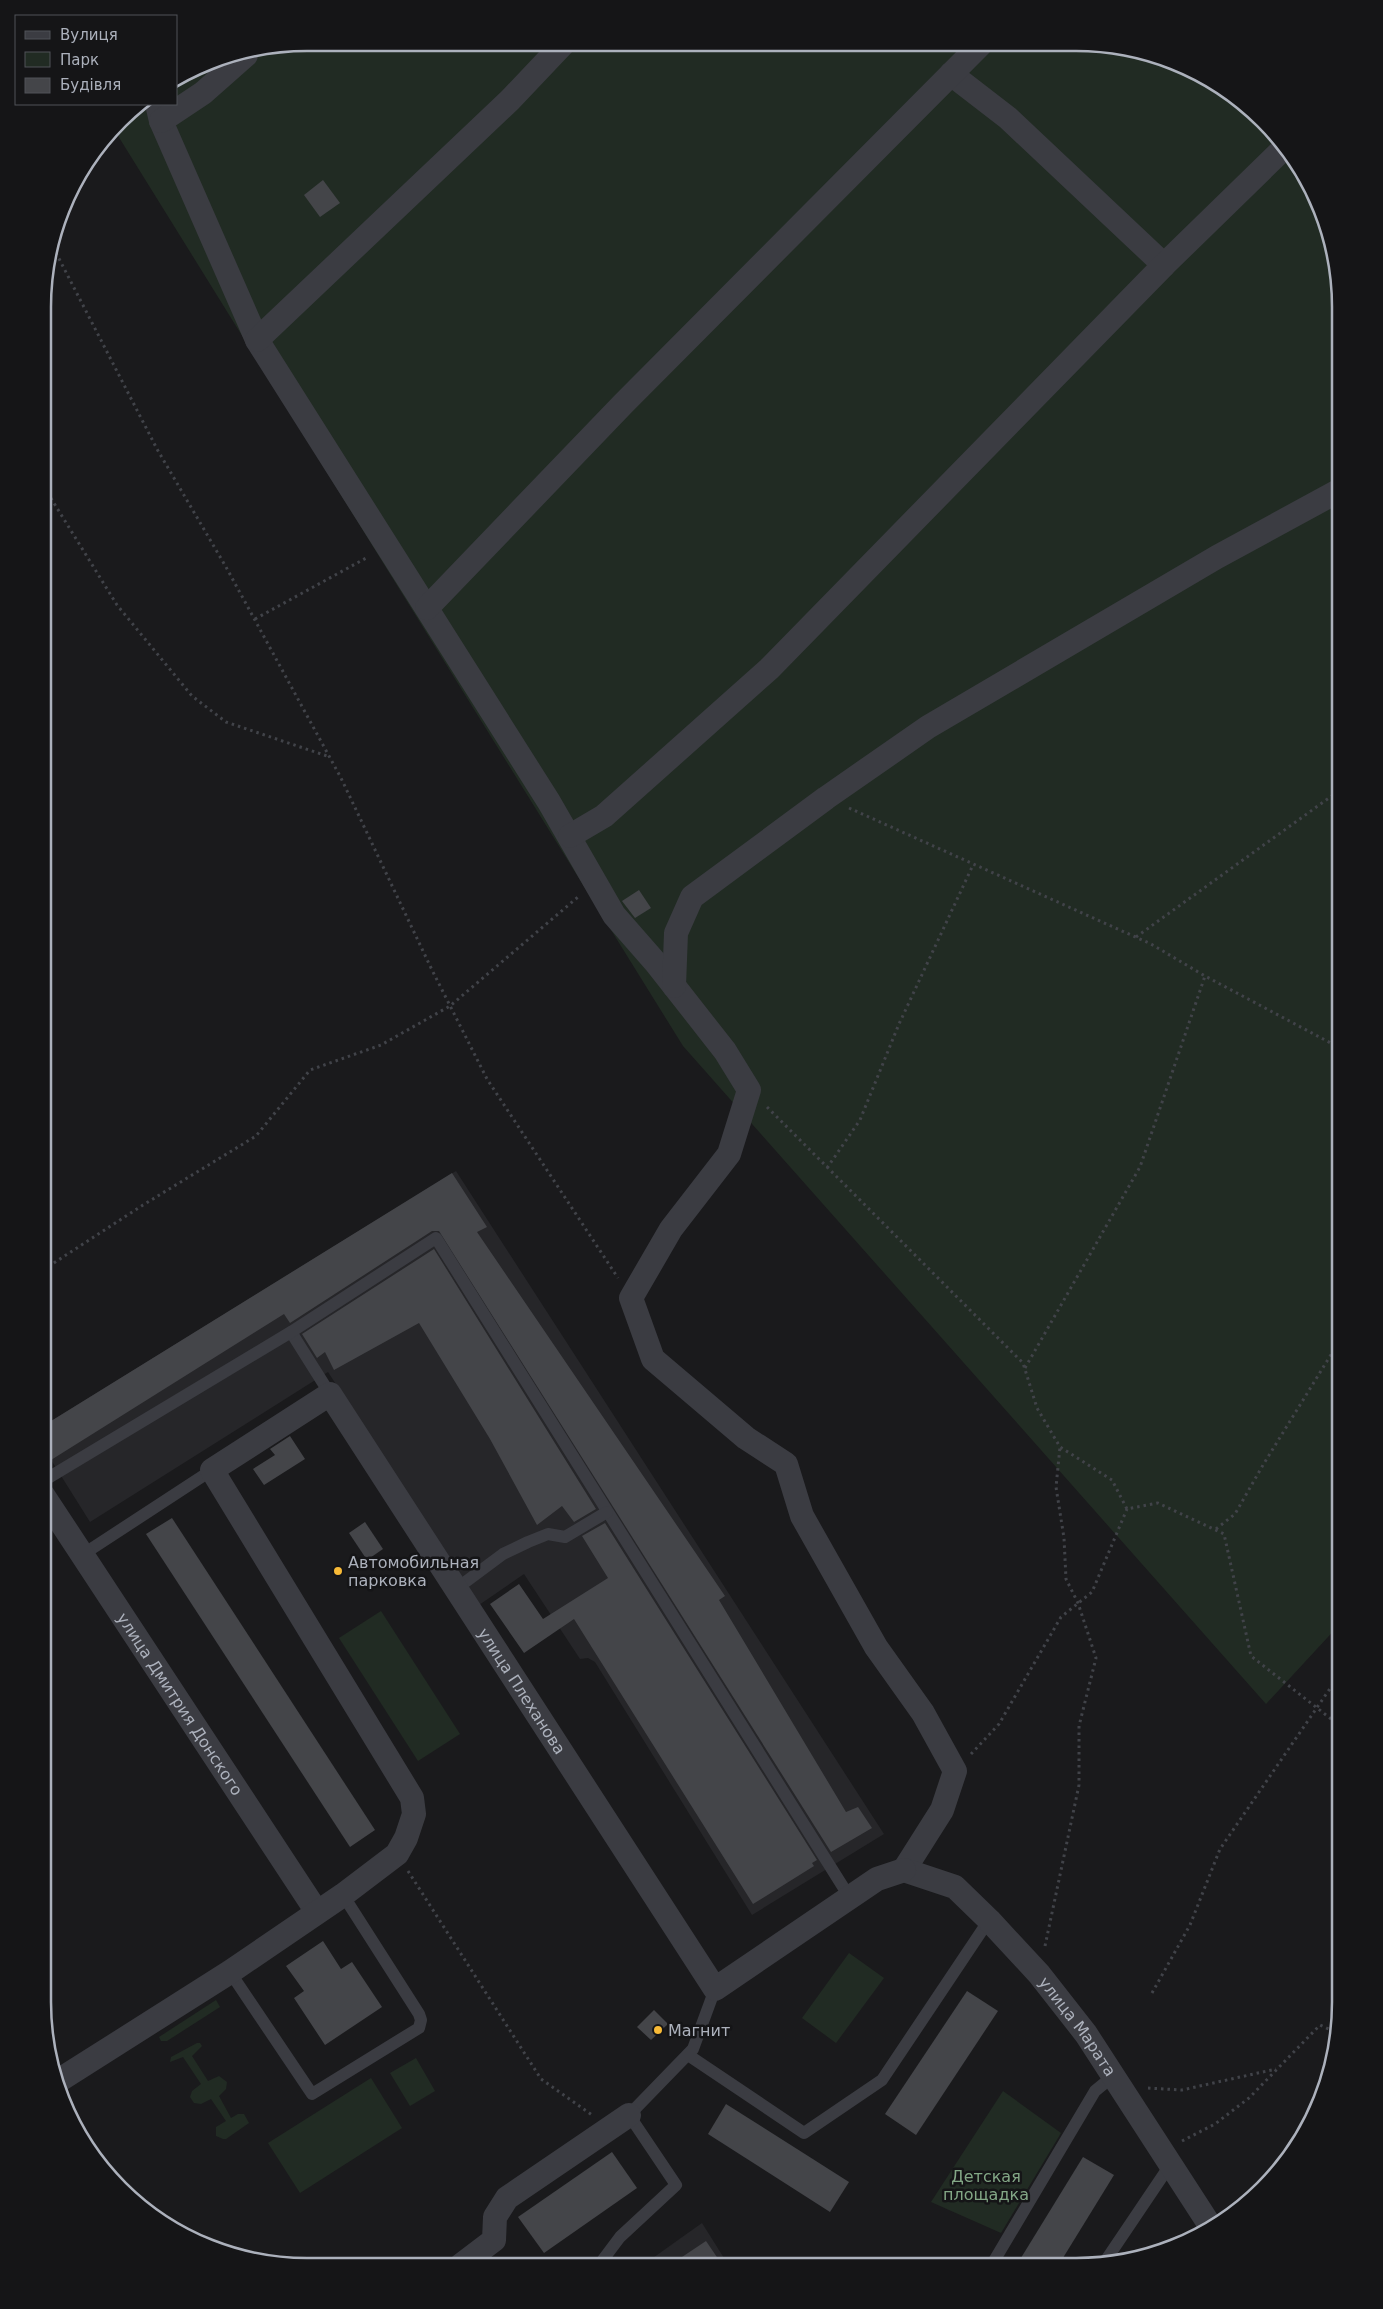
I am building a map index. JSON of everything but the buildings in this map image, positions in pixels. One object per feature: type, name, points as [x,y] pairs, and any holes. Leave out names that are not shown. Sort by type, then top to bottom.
[{"type":"street","points":[[257,340],[510,100],[556,51]]},
{"type":"street","points":[[427,608],[623,404],[974,51]]},
{"type":"street","points":[[178,104],[204,93],[240,60]]},
{"type":"street","points":[[952,74],[1008,118],[1164,265]]},
{"type":"street","points":[[176,105],[159,112],[257,340],[570,836],[614,915],[674,986],[725,1051],[749,1090],[729,1154],[671,1229],[631,1298],[652,1359],[746,1438],[786,1464],[802,1516],[876,1646],[923,1713],[955,1771],[942,1810],[904,1870],[877,1879],[715,1989]]},
{"type":"street","points":[[570,836],[604,816],[769,669],[1164,265],[1280,152]]},
{"type":"street","points":[[674,986],[676,933],[692,897],[826,798],[928,727],[1217,557],[1332,494]]},
{"type":"street","points":[[63,2078],[230,1972],[343,1895],[397,1854],[406,1838],[414,1814],[412,1798],[212,1470],[330,1394]]},
{"type":"street","name":"улица Плеханова","points":[[330,1394],[715,1989]]},
{"type":"street","name":"улица Дмитрия Донского","points":[[51,1507],[317,1912]]},
{"type":"street","name":"улица Марата","points":[[904,1870],[955,1887],[989,1920],[1039,1974],[1086,2034],[1207,2221]]},
{"type":"street","points":[[470,2258],[494,2240],[495,2217],[508,2198],[619,2121]]},
{"type":"lane","points":[[51,1476],[291,1332],[436,1238],[850,1898]]},
{"type":"lane","points":[[291,1332],[330,1394]]},
{"type":"lane","points":[[82,1555],[212,1470]]},
{"type":"lane","points":[[456,1589],[503,1554],[548,1534],[565,1537],[607,1512]]},
{"type":"lane","points":[[230,1972],[312,2094],[419,2028],[421,2025],[419,2014],[343,1895]]},
{"type":"lane","points":[[688,2055],[804,2133],[882,2080],[989,1920]]},
{"type":"lane","points":[[604,2258],[620,2236],[676,2185],[619,2121],[693,2049],[715,1989]]},
{"type":"lane","points":[[996,2258],[1095,2091],[1115,2081]]},
{"type":"lane","points":[[1108,2256],[1165,2158]]},
{"type":"path","points":[[57,254],[157,449],[330,757],[487,1079],[631,1298]]},
{"type":"path","points":[[51,498],[117,605],[192,696],[226,722],[330,757]]},
{"type":"path","points":[[254,619],[370,556]]},
{"type":"path","points":[[1136,938],[1332,796]]},
{"type":"path","points":[[826,798],[1136,938],[1332,1044]]},
{"type":"path","points":[[827,1168],[860,1120],[899,1024],[973,865]]},
{"type":"path","points":[[51,1265],[143,1205],[256,1136],[310,1070],[381,1045],[450,1006],[582,893]]},
{"type":"path","points":[[1025,1369],[1140,1167],[1205,976]]},
{"type":"path","points":[[749,1090],[1023,1363],[1037,1408],[1060,1447],[1112,1480],[1127,1509],[1092,1592],[1061,1617],[1000,1724],[955,1771]]},
{"type":"path","points":[[1216,1529],[1235,1514],[1332,1353]]},
{"type":"path","points":[[1039,1974],[1079,1785],[1079,1726],[1096,1658],[1078,1603],[1066,1579],[1064,1538],[1056,1487],[1060,1447]]},
{"type":"path","points":[[1127,1509],[1158,1503],[1224,1534],[1251,1656],[1332,1719]]},
{"type":"path","points":[[1152,1993],[1190,1925],[1220,1849],[1332,1686]]},
{"type":"path","points":[[397,1854],[541,2079],[619,2121]]},
{"type":"path","points":[[1165,2158],[1249,2098],[1320,2024],[1330,2029]]},
{"type":"path","points":[[1115,2081],[1182,2090],[1277,2068]]},
{"type":"shaded area","points":[[456,1171],[884,1834],[752,1915],[595,1662],[588,1658],[580,1659],[524,1574],[479,1605],[328,1372],[90,1522],[51,1460],[51,1421]]},
{"type":"shaded area","points":[[702,2223],[724,2258],[653,2258]]},
{"type":"green space","points":[[307,51],[1076,51],[1126,56],[1158,65],[1189,78],[1218,94],[1245,115],[1268,138],[1289,165],[1312,209],[1323,241],[1330,274],[1332,307],[1332,1633],[1266,1704],[683,1046],[118,135],[150,105],[178,105],[178,87],[209,71],[257,56]]},
{"type":"green space","points":[[381,1611],[460,1734],[418,1761],[339,1638]]},
{"type":"green space","points":[[849,1953],[884,1978],[836,2043],[802,2018]]},
{"type":"green space","points":[[216,2000],[220,2007],[167,2041],[161,2041],[159,2037]]},
{"type":"green space","points":[[200,2043],[202,2046],[192,2056],[208,2081],[219,2076],[227,2082],[226,2089],[219,2096],[231,2118],[238,2114],[244,2114],[249,2123],[226,2139],[216,2136],[216,2127],[226,2121],[211,2099],[201,2104],[194,2103],[190,2097],[192,2091],[201,2084],[183,2057],[170,2062],[171,2057]]},
{"type":"green space","points":[[416,2058],[435,2091],[410,2106],[390,2073]]},
{"type":"green space","points":[[371,2078],[402,2128],[300,2193],[268,2143]]},
{"type":"green space","name":"Детская площадка","points":[[1003,2091],[1061,2133],[1001,2233],[931,2202]]},
{"type":"place","name":"Автомобильная парковка","points":[[338,1571]]},
{"type":"place","name":"Магнит","points":[[658,2030]]}]
